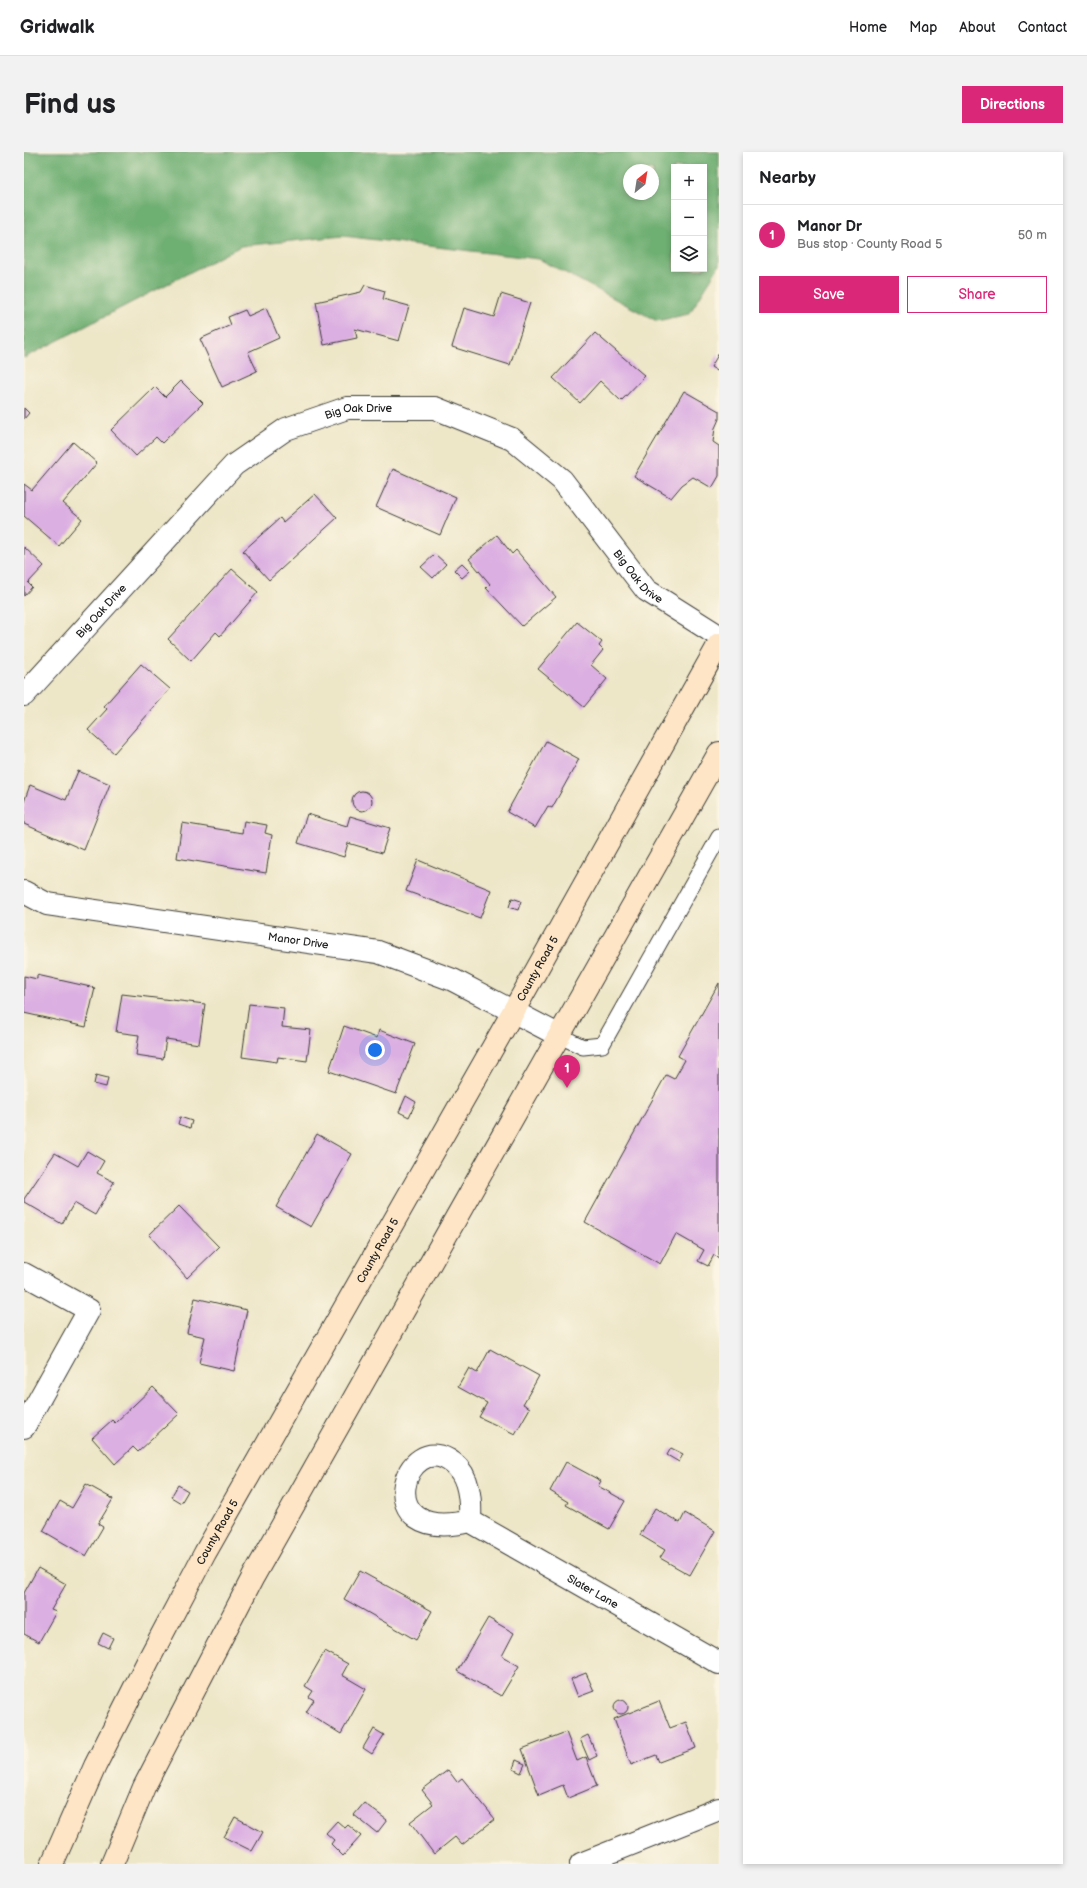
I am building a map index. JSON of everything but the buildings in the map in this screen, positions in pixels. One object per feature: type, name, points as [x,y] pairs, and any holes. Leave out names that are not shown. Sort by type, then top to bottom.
[{"type":"main road","name":"County Road 5","points":[[52,1864],[95,1766],[205,1553],[513,1012],[719,644]]},
{"type":"main road","points":[[112,1864],[144,1787],[253,1577],[719,754]]},
{"type":"street","name":"Big Oak Drive","points":[[24,695],[234,465],[286,429],[347,408],[435,408],[512,439],[562,480],[646,590],[719,636]]},
{"type":"street","name":"Manor Drive","points":[[24,892],[47,904],[378,952],[453,980],[560,1036]]},
{"type":"street","points":[[24,1274],[88,1310],[24,1427]]},
{"type":"street","name":"Slater Lane","points":[[470,1521],[719,1663]]},
{"type":"street","points":[[580,1864],[719,1809]]},
{"type":"lane","points":[[560,1036],[583,1047],[602,1045],[719,837]]},
{"type":"green space","points":[[24,152],[719,152],[719,266],[689,314],[657,321],[539,259],[343,236],[241,246],[24,358]]},
{"type":"place","name":"Manor Dr","points":[[567,1088]]}]
